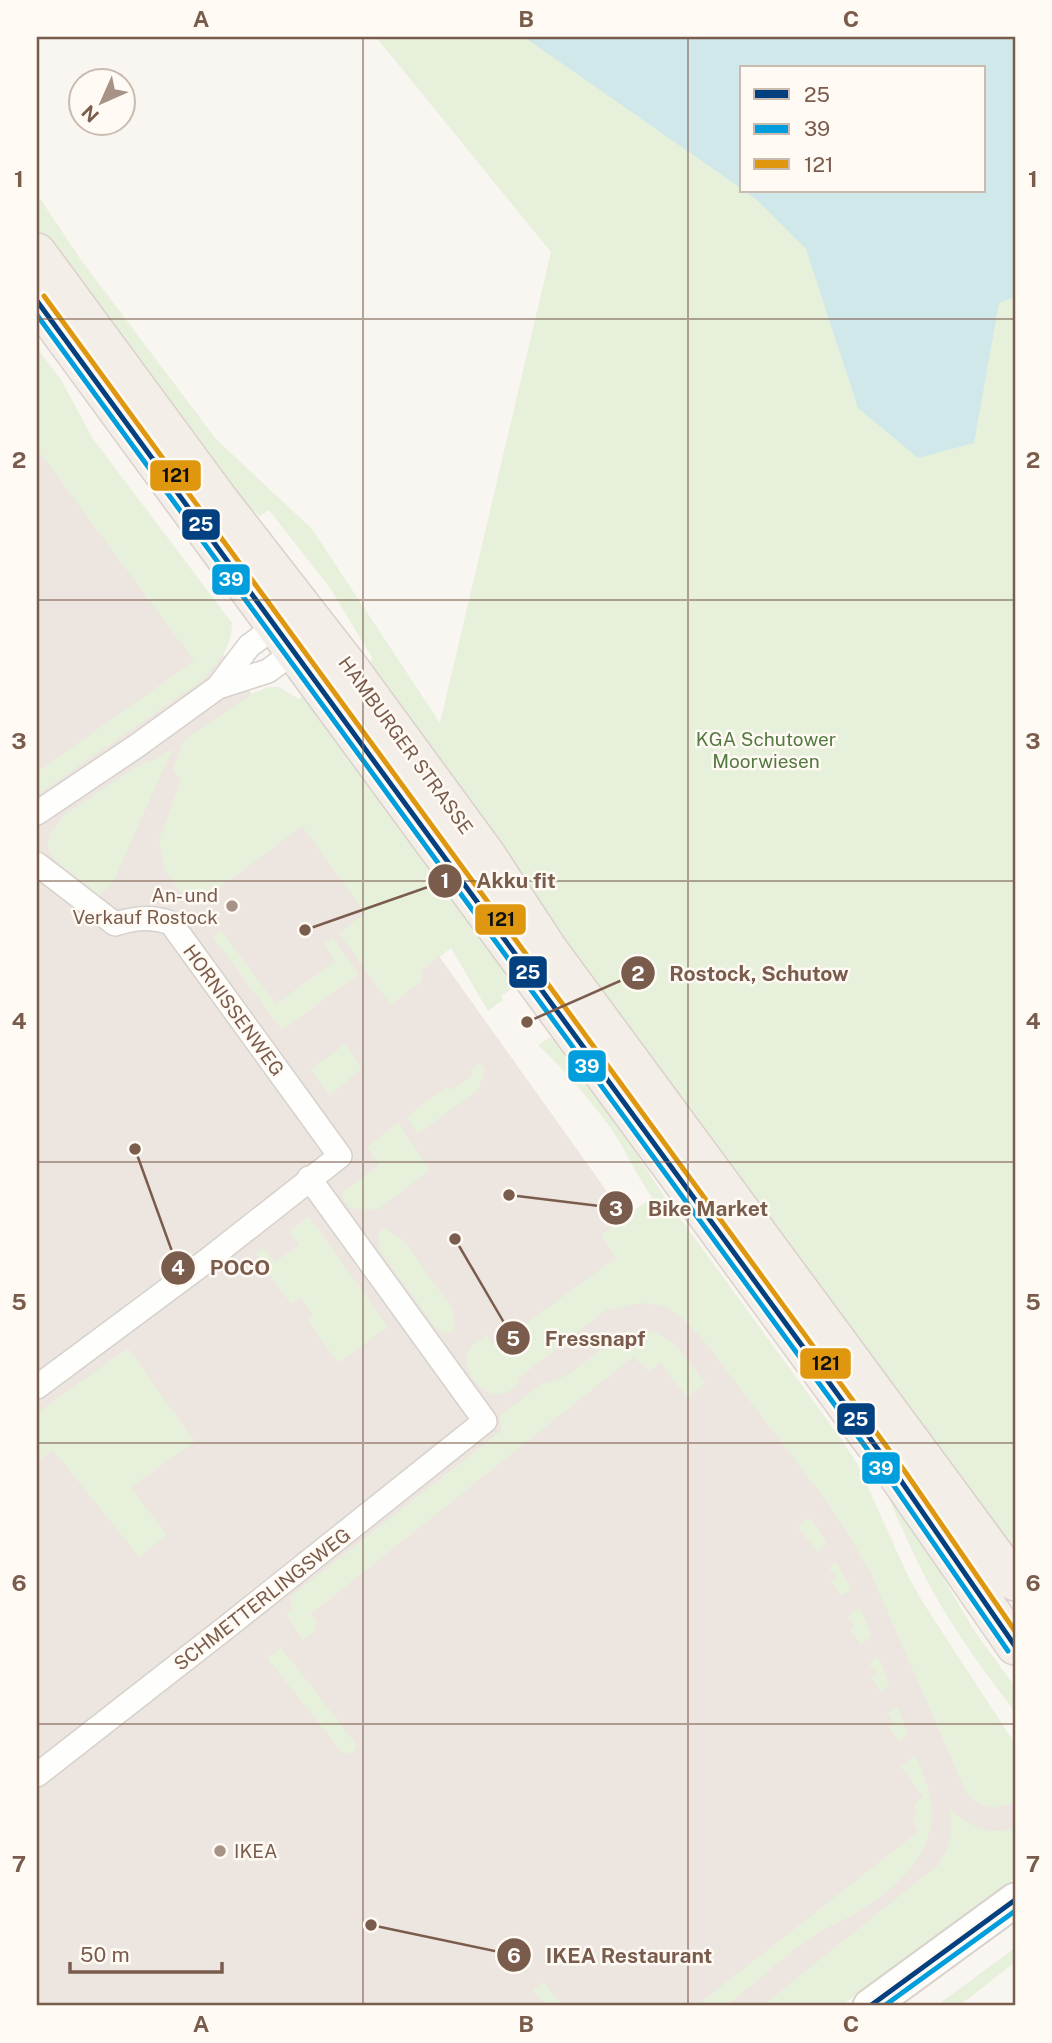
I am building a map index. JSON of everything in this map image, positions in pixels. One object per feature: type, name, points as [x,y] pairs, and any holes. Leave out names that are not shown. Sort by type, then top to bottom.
[{"type":"main road","name":"HAMBURGER STRASSE","points":[[37,253],[218,498],[299,628],[1015,1646]]},
{"type":"main road","name":"HAMBURGER STRASSE","points":[[37,301],[299,628],[486,854],[556,961],[1015,1582]]},
{"type":"main road","points":[[870,2006],[1015,1900]]},
{"type":"street","points":[[218,687],[268,671],[299,628]]},
{"type":"street","points":[[37,813],[218,687],[249,646],[299,628]]},
{"type":"street","name":"HORNISSENWEG","points":[[37,864],[115,924],[134,918],[154,918],[171,923],[340,1156],[309,1178]]},
{"type":"street","points":[[37,1387],[205,1262],[309,1178]]},
{"type":"street","name":"SCHMETTERLINGSWEG","points":[[37,1775],[485,1421],[309,1178]]},
{"type":"shaded area","points":[[37,393],[1015,1763],[1015,1865],[825,2006],[37,2006]]},
{"type":"green space","name":"KGA Schutower Moorwiesen","points":[[376,37],[1015,37],[1015,1563],[649,1065],[366,664],[373,659],[330,588],[269,510],[260,516],[219,483],[37,230],[37,194],[81,260],[216,439],[312,529],[440,723],[551,252]]},
{"type":"green space","points":[[37,348],[61,380],[93,439],[232,623],[227,647],[203,680],[37,795],[37,772],[194,661],[37,449]]},
{"type":"green space","points":[[279,687],[299,699],[307,693],[478,926],[513,988],[501,996],[503,1000],[488,1011],[451,948],[422,970],[422,981],[391,1005],[339,933],[365,913],[302,826],[192,908],[165,871],[159,840],[181,780],[173,769],[184,740],[255,692]]},
{"type":"green space","points":[[173,748],[113,883],[99,896],[54,859],[48,841],[51,832],[64,815],[140,764],[156,759]]},
{"type":"green space","points":[[221,930],[276,1004],[335,961],[323,944],[332,937],[359,974],[282,1030],[213,937]]},
{"type":"green space","points":[[550,1037],[584,1068],[624,1127],[640,1159],[662,1193],[858,1465],[922,1601],[1015,1744],[1015,1801],[1001,1807],[989,1807],[977,1802],[966,1792],[871,1574],[850,1537],[821,1494],[704,1341],[682,1318],[666,1308],[646,1303],[607,1309],[519,1378],[519,1383],[507,1392],[497,1394],[481,1388],[470,1373],[466,1357],[474,1343],[487,1335],[495,1346],[616,1258],[601,1235],[652,1197],[602,1116],[576,1084],[538,1045]]},
{"type":"green space","points":[[345,1044],[362,1068],[330,1096],[310,1069]]},
{"type":"green space","points":[[479,1064],[485,1071],[478,1090],[418,1134],[406,1117],[448,1086],[452,1090],[473,1075],[470,1071]]},
{"type":"green space","points":[[398,1123],[430,1170],[377,1210],[349,1208],[340,1194],[379,1165],[367,1147]]},
{"type":"green space","points":[[309,1216],[388,1327],[338,1363],[307,1320],[313,1315],[301,1298],[291,1304],[255,1254],[264,1248],[275,1262],[299,1245],[289,1231]]},
{"type":"green space","points":[[384,1227],[405,1242],[452,1308],[455,1327],[452,1333],[443,1333],[435,1327],[380,1251],[378,1234]]},
{"type":"green space","points":[[646,1330],[673,1343],[705,1383],[687,1397],[660,1363],[649,1371],[633,1357],[311,1614],[318,1624],[314,1627],[316,1630],[303,1640],[286,1614],[291,1610],[291,1596],[501,1431],[500,1415],[542,1384],[564,1377],[624,1333]]},
{"type":"green space","points":[[128,1348],[195,1442],[131,1487],[167,1535],[139,1557],[53,1450],[37,1462],[37,1413]]},
{"type":"green space","points":[[880,1478],[910,1520],[973,1629],[1015,1687],[1015,1712],[939,1603]]},
{"type":"green space","points":[[811,1519],[826,1541],[817,1552],[798,1527]]},
{"type":"green space","points":[[836,1562],[852,1589],[842,1596],[831,1582],[836,1577],[829,1568]]},
{"type":"green space","points":[[858,1609],[861,1610],[872,1636],[861,1645],[850,1630],[855,1626],[848,1616]]},
{"type":"green space","points":[[281,1647],[356,1744],[355,1750],[347,1755],[341,1751],[267,1658]]},
{"type":"green space","points":[[877,1657],[889,1684],[881,1692],[871,1678],[876,1673],[869,1664]]},
{"type":"green space","points":[[896,1707],[908,1734],[900,1742],[889,1727],[894,1723],[887,1713]]},
{"type":"green space","points":[[913,1757],[917,1758],[924,1777],[932,1809],[927,1841],[911,1868],[888,1891],[856,1913],[812,1937],[735,1999],[722,2006],[696,2006],[919,1831],[912,1820],[916,1816],[914,1804],[923,1797],[901,1767]]},
{"type":"green space","points":[[949,1808],[979,1828],[996,1831],[1015,1829],[1015,1878],[841,2006],[762,2006],[938,1865],[950,1838]]},
{"type":"green space","points":[[1015,1948],[1015,1962],[959,2006],[936,2006]]},
{"type":"green space","points":[[543,1982],[563,2006],[547,2006],[533,1990]]},
{"type":"water","points":[[524,37],[1015,37],[1015,297],[999,303],[974,443],[918,458],[858,408],[806,249],[756,199],[746,192],[986,192],[986,66],[740,66],[740,188]]},
{"type":"transit line","name":"121","points":[[44,296],[906,1473],[1015,1631]]},
{"type":"transit line","name":"25","points":[[37,301],[899,1478],[1015,1646]]},
{"type":"transit line","name":"39","points":[[37,315],[892,1483],[1008,1651]]},
{"type":"transit line","name":"25","points":[[870,2006],[1015,1900]]},
{"type":"transit line","name":"39","points":[[884,2006],[1015,1911]]},
{"type":"place","name":"An- und Verkauf Rostock","points":[[232,906]]},
{"type":"place","name":"Akku fit","points":[[305,930]]},
{"type":"place","name":"Rostock, Schutow","points":[[527,1022]]},
{"type":"place","name":"POCO","points":[[135,1149]]},
{"type":"place","name":"Bike Market","points":[[509,1195]]},
{"type":"place","name":"Fressnapf","points":[[455,1239]]},
{"type":"place","name":"IKEA","points":[[220,1851]]},
{"type":"place","name":"IKEA Restaurant","points":[[371,1925]]}]
